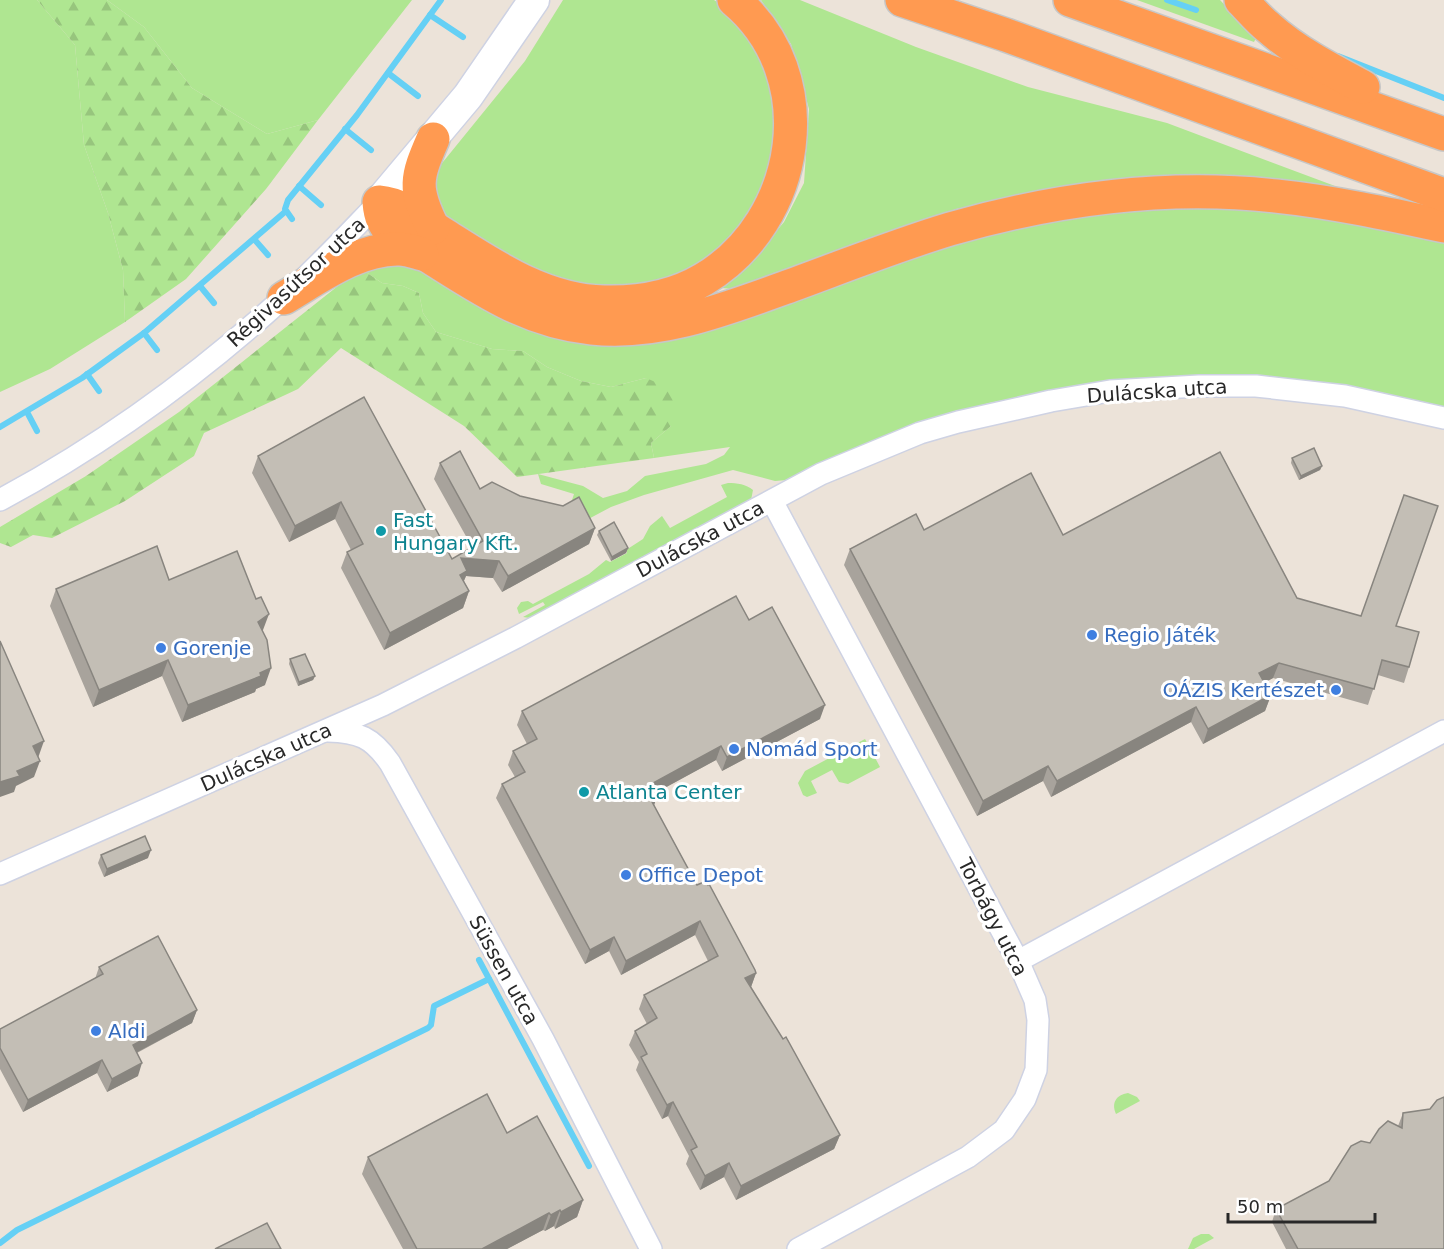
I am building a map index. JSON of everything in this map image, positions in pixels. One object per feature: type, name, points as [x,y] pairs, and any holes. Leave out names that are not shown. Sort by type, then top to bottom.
[{"type":"highway","points":[[379,202],[380,215],[389,231],[431,241],[544,290],[576,299],[634,302],[657,298],[704,279],[730,260],[754,235],[784,177],[789,147],[791,113],[786,81],[763,32],[744,8],[734,0]]},
{"type":"highway","points":[[902,0],[1047,49],[1444,195]]},
{"type":"highway","points":[[1070,0],[1444,134]]},
{"type":"highway","points":[[1241,0],[1268,27],[1324,66],[1364,88],[1444,124]]},
{"type":"highway","points":[[433,139],[417,184],[431,241],[498,299],[525,312],[561,324],[594,328],[623,329],[660,326],[711,313],[951,229],[1084,200],[1196,192],[1253,194],[1367,209],[1444,226]]},
{"type":"highway","points":[[284,298],[353,260],[375,252],[431,241]]},
{"type":"street","name":"Régivasútsor utca","points":[[0,500],[47,475],[136,417],[212,360],[284,298],[379,202],[433,139],[493,62],[534,0]]},
{"type":"street","name":"Dulácska utca","points":[[5,870],[383,705],[515,638],[821,474],[920,433],[1051,400],[1110,391],[1199,386],[1256,386],[1346,396],[1444,418]]},
{"type":"street","name":"Torbágy utca","points":[[772,501],[1018,961],[1035,1000],[1038,1020],[1036,1070],[1025,1100],[1004,1130],[968,1157],[798,1249]]},
{"type":"street","name":"Süssen utca","points":[[324,731],[347,732],[362,736],[379,747],[390,763],[543,1039],[651,1249]]},
{"type":"street","points":[[1018,961],[1444,731]]},
{"type":"green space","points":[[0,0],[37,0],[75,45],[84,145],[108,213],[123,270],[125,322],[50,369],[0,392]]},
{"type":"green space","points":[[37,0],[107,0],[144,27],[192,88],[267,134],[318,120],[266,189],[186,279],[125,322],[123,270],[108,213],[84,145],[75,45]]},
{"type":"green space","points":[[107,0],[412,0],[318,120],[267,134],[192,88],[144,27]]},
{"type":"green space","points":[[563,0],[714,0],[732,12],[759,46],[781,123],[759,204],[717,252],[692,272],[648,286],[603,293],[555,280],[493,252],[441,212],[434,189],[434,173],[525,61]]},
{"type":"green space","points":[[761,0],[800,0],[916,47],[1028,87],[1167,123],[1335,186],[1267,182],[1064,188],[956,209],[803,266],[734,289],[721,288],[760,251],[784,222],[804,183],[809,109],[791,44]]},
{"type":"green space","points":[[1137,0],[1220,0],[1256,38],[1254,42]]},
{"type":"green space","points":[[1283,202],[1444,237],[1444,409],[1235,377],[1171,377],[1080,386],[989,403],[944,416],[811,468],[787,480],[775,481],[733,470],[644,495],[611,507],[579,524],[570,506],[574,494],[541,484],[538,474],[583,486],[603,498],[627,491],[645,476],[706,464],[724,455],[730,447],[654,458],[651,443],[671,426],[646,378],[611,387],[581,381],[547,367],[523,351],[492,349],[436,332],[423,313],[419,293],[403,286],[382,283],[363,270],[384,263],[409,263],[595,340],[1035,221],[1171,204]]},
{"type":"green space","points":[[363,270],[382,283],[403,286],[419,293],[423,313],[436,332],[492,349],[523,351],[547,367],[581,381],[611,387],[646,378],[681,398],[684,404],[671,426],[651,443],[654,458],[517,477],[464,426],[341,348],[298,389],[204,433],[194,456],[125,501],[52,538],[33,535],[11,547],[0,543],[0,527],[86,476],[179,412],[353,274]]},
{"type":"green space","points":[[741,484],[753,490],[751,500],[530,618],[523,617],[545,605],[543,602],[519,614],[517,608],[521,602],[528,601],[533,604],[589,574],[606,560],[610,562],[627,553],[626,550],[643,539],[650,526],[662,516],[670,528],[727,497],[721,485]]},
{"type":"green space","points":[[865,739],[880,767],[848,784],[839,782],[832,770],[811,781],[817,793],[807,797],[803,795],[798,783],[805,771]]},
{"type":"green space","points":[[1128,1093],[1140,1101],[1116,1114],[1114,1103],[1120,1096]]},
{"type":"green space","points":[[1201,1234],[1209,1234],[1214,1238],[1194,1249],[1188,1249],[1193,1238]]},
{"type":"building","points":[[364,397],[452,559],[483,541],[440,463],[460,451],[480,489],[492,482],[520,496],[563,506],[579,497],[595,528],[508,576],[499,561],[461,558],[467,571],[460,575],[469,591],[390,633],[347,552],[363,544],[341,502],[295,526],[258,456]]},
{"type":"building","points":[[1314,448],[1322,466],[1301,476],[1292,458]]},
{"type":"building","name":"Regio Játék","points":[[1220,452],[1297,598],[1361,616],[1404,495],[1438,506],[1396,626],[1419,632],[1409,667],[1382,660],[1374,689],[1279,663],[1259,673],[1271,695],[1208,729],[1196,707],[1057,781],[1048,766],[983,801],[850,549],[916,514],[924,530],[1031,473],[1063,535]]},
{"type":"building","points":[[614,522],[628,548],[612,557],[599,531]]},
{"type":"building","name":"Gorenje","points":[[157,546],[169,580],[237,551],[256,599],[261,597],[269,614],[258,622],[267,640],[271,668],[260,673],[261,676],[188,705],[168,660],[99,690],[56,589]]},
{"type":"building","points":[[736,596],[749,620],[772,607],[825,705],[727,757],[721,746],[653,783],[658,794],[650,798],[697,885],[706,881],[709,884],[755,970],[756,973],[745,978],[783,1039],[786,1037],[840,1135],[741,1186],[729,1163],[705,1176],[691,1150],[697,1147],[673,1102],[667,1105],[641,1057],[647,1054],[635,1031],[657,1018],[644,995],[718,956],[700,921],[626,961],[614,937],[590,950],[502,784],[525,772],[513,751],[537,739],[522,711]]},
{"type":"building","points":[[0,641],[44,741],[33,746],[40,761],[17,771],[20,776],[0,782]]},
{"type":"building","points":[[305,654],[315,676],[299,682],[290,659]]},
{"type":"building","points":[[145,836],[151,850],[107,869],[101,855]]},
{"type":"building","name":"Aldi","points":[[158,936],[197,1010],[133,1045],[142,1063],[112,1079],[102,1060],[28,1100],[0,1048],[0,1029],[103,974],[99,967]]},
{"type":"building","points":[[487,1094],[507,1133],[537,1116],[583,1200],[561,1212],[560,1210],[551,1215],[549,1213],[482,1249],[417,1249],[368,1157]]},
{"type":"building","points":[[1444,1097],[1444,1249],[1298,1249],[1276,1209],[1329,1181],[1351,1146],[1361,1141],[1370,1143],[1379,1129],[1388,1121],[1402,1128],[1403,1113],[1430,1109],[1437,1100]]},
{"type":"building","points":[[267,1223],[281,1249],[215,1249]]},
{"type":"waterway","points":[[292,219],[285,209],[288,200],[357,115],[441,0]]},
{"type":"waterway","points":[[1167,0],[1196,10]]},
{"type":"waterway","points":[[430,15],[463,37]]},
{"type":"waterway","points":[[1338,56],[1444,98]]},
{"type":"waterway","points":[[388,73],[418,96]]},
{"type":"waterway","points":[[345,129],[371,150]]},
{"type":"waterway","points":[[299,186],[321,205]]},
{"type":"waterway","points":[[0,427],[82,378],[144,333],[286,211]]},
{"type":"waterway","points":[[254,239],[268,255]]},
{"type":"waterway","points":[[200,286],[214,303]]},
{"type":"waterway","points":[[144,333],[157,350]]},
{"type":"waterway","points":[[87,374],[99,391]]},
{"type":"waterway","points":[[27,412],[37,431]]},
{"type":"waterway","points":[[479,960],[589,1166]]},
{"type":"waterway","points":[[0,1243],[17,1230],[428,1028],[431,1025],[434,1006],[489,979]]},
{"type":"place","name":"Fast Hungary Kft.","points":[[381,531]]},
{"type":"place","name":"Regio Játék","points":[[1092,635]]},
{"type":"place","name":"Gorenje","points":[[161,648]]},
{"type":"place","name":"OÁZIS Kertészet","points":[[1336,690]]},
{"type":"place","name":"Nomád Sport","points":[[734,749]]},
{"type":"place","name":"Atlanta Center","points":[[584,792]]},
{"type":"place","name":"Office Depot","points":[[626,875]]},
{"type":"place","name":"Aldi","points":[[96,1031]]}]
